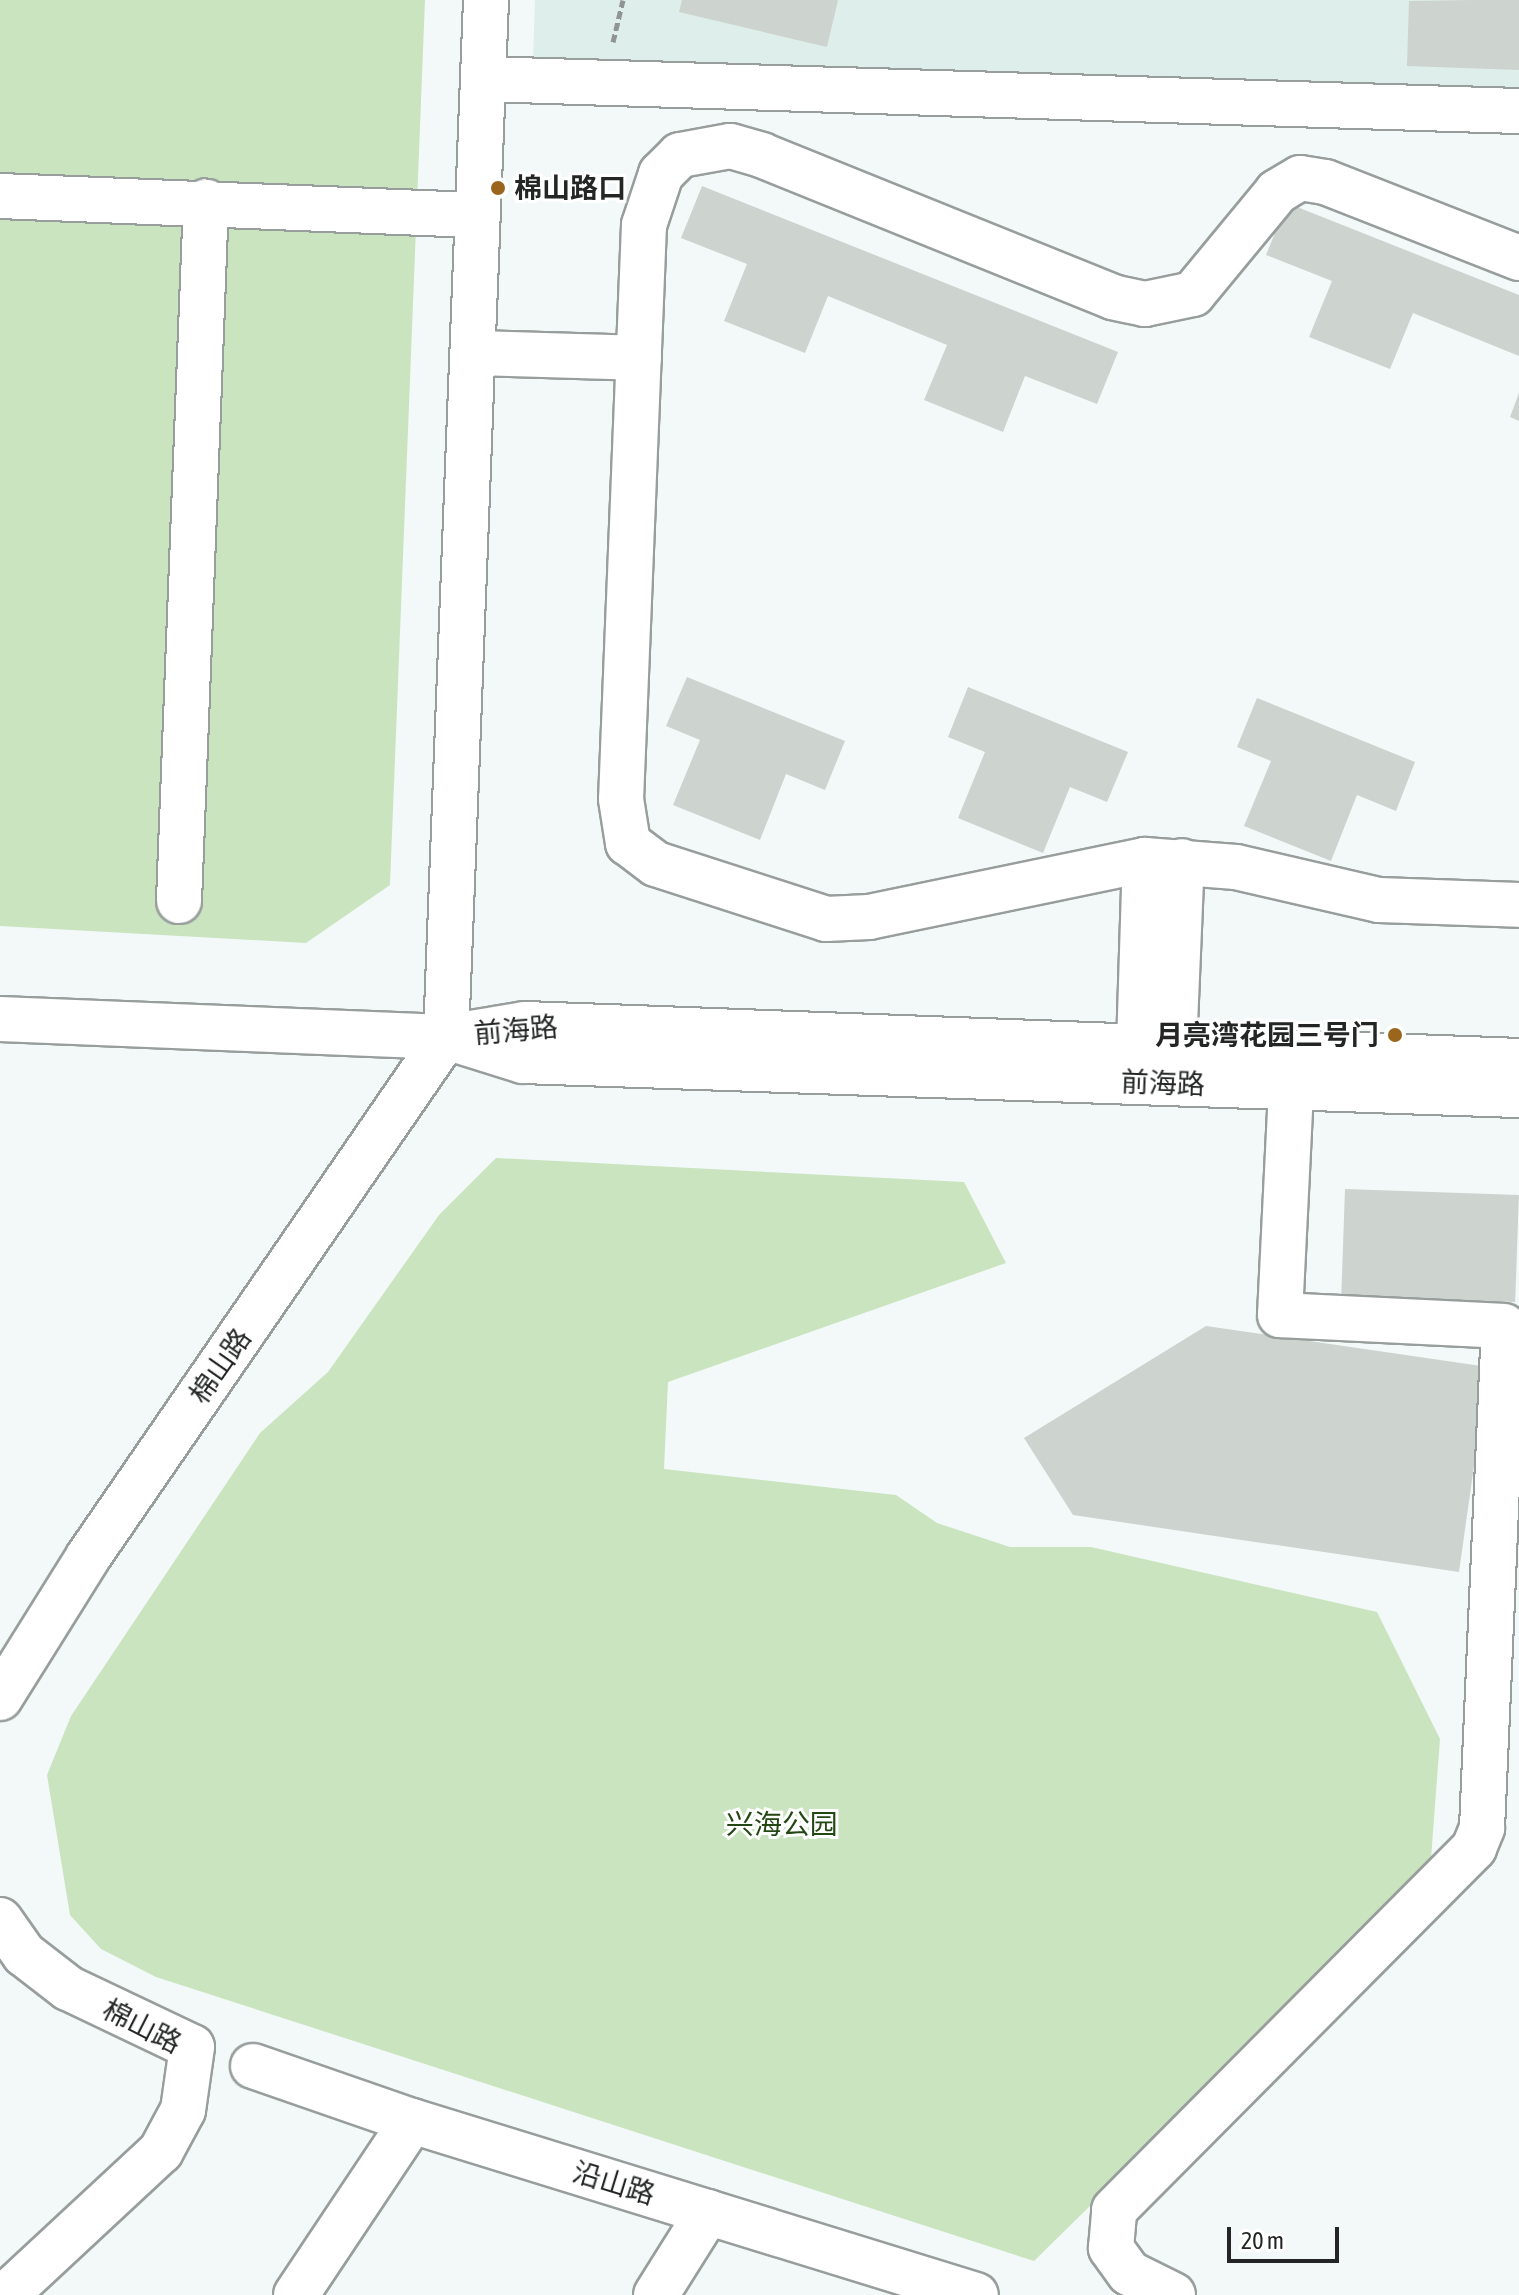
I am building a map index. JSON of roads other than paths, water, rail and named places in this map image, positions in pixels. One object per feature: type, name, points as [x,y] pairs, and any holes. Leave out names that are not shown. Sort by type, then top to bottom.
[{"type":"street","points":[[0,1019],[446,1037],[486,0]]},
{"type":"street","points":[[483,79],[1519,111]]},
{"type":"street","points":[[1519,258],[1325,182],[1300,178],[1277,192],[1193,294],[1145,304],[1113,297],[762,155],[730,146],[704,147],[680,155],[661,174],[649,198],[639,358],[621,799],[622,826],[639,853],[656,864],[845,920],[1163,861],[1236,867],[1379,900],[1519,905]]},
{"type":"street","points":[[0,196],[478,215]]},
{"type":"street","points":[[179,901],[206,202]]},
{"type":"street","points":[[473,353],[639,358]]},
{"type":"street","points":[[1156,1048],[1163,861]]},
{"type":"street","name":"前海路","points":[[446,1037],[525,1024],[1519,1061]]},
{"type":"street","name":"前海路","points":[[446,1037],[523,1061],[1519,1095]]},
{"type":"street","name":"棉山路","points":[[0,1698],[88,1557],[446,1037]]},
{"type":"street","points":[[1173,2295],[1129,2273],[1111,2248],[1114,2210],[1474,1848],[1482,1828],[1504,1326],[1280,1315],[1291,1088]]},
{"type":"street","name":"棉山路","points":[[0,1920],[24,1954],[68,1988],[192,2047],[183,2110],[161,2151],[6,2295]]},
{"type":"street","name":"沿山路","points":[[253,2066],[412,2121],[976,2295]]},
{"type":"street","points":[[296,2295],[412,2121]]},
{"type":"street","points":[[656,2295],[708,2212]]},
{"type":"place","name":"棉山路口","points":[[498,188]]},
{"type":"place","name":"月亮湾花园三号门","points":[[1395,1035]]},
{"type":"park label","name":"兴海公园","points":[[782,1824]]}]
